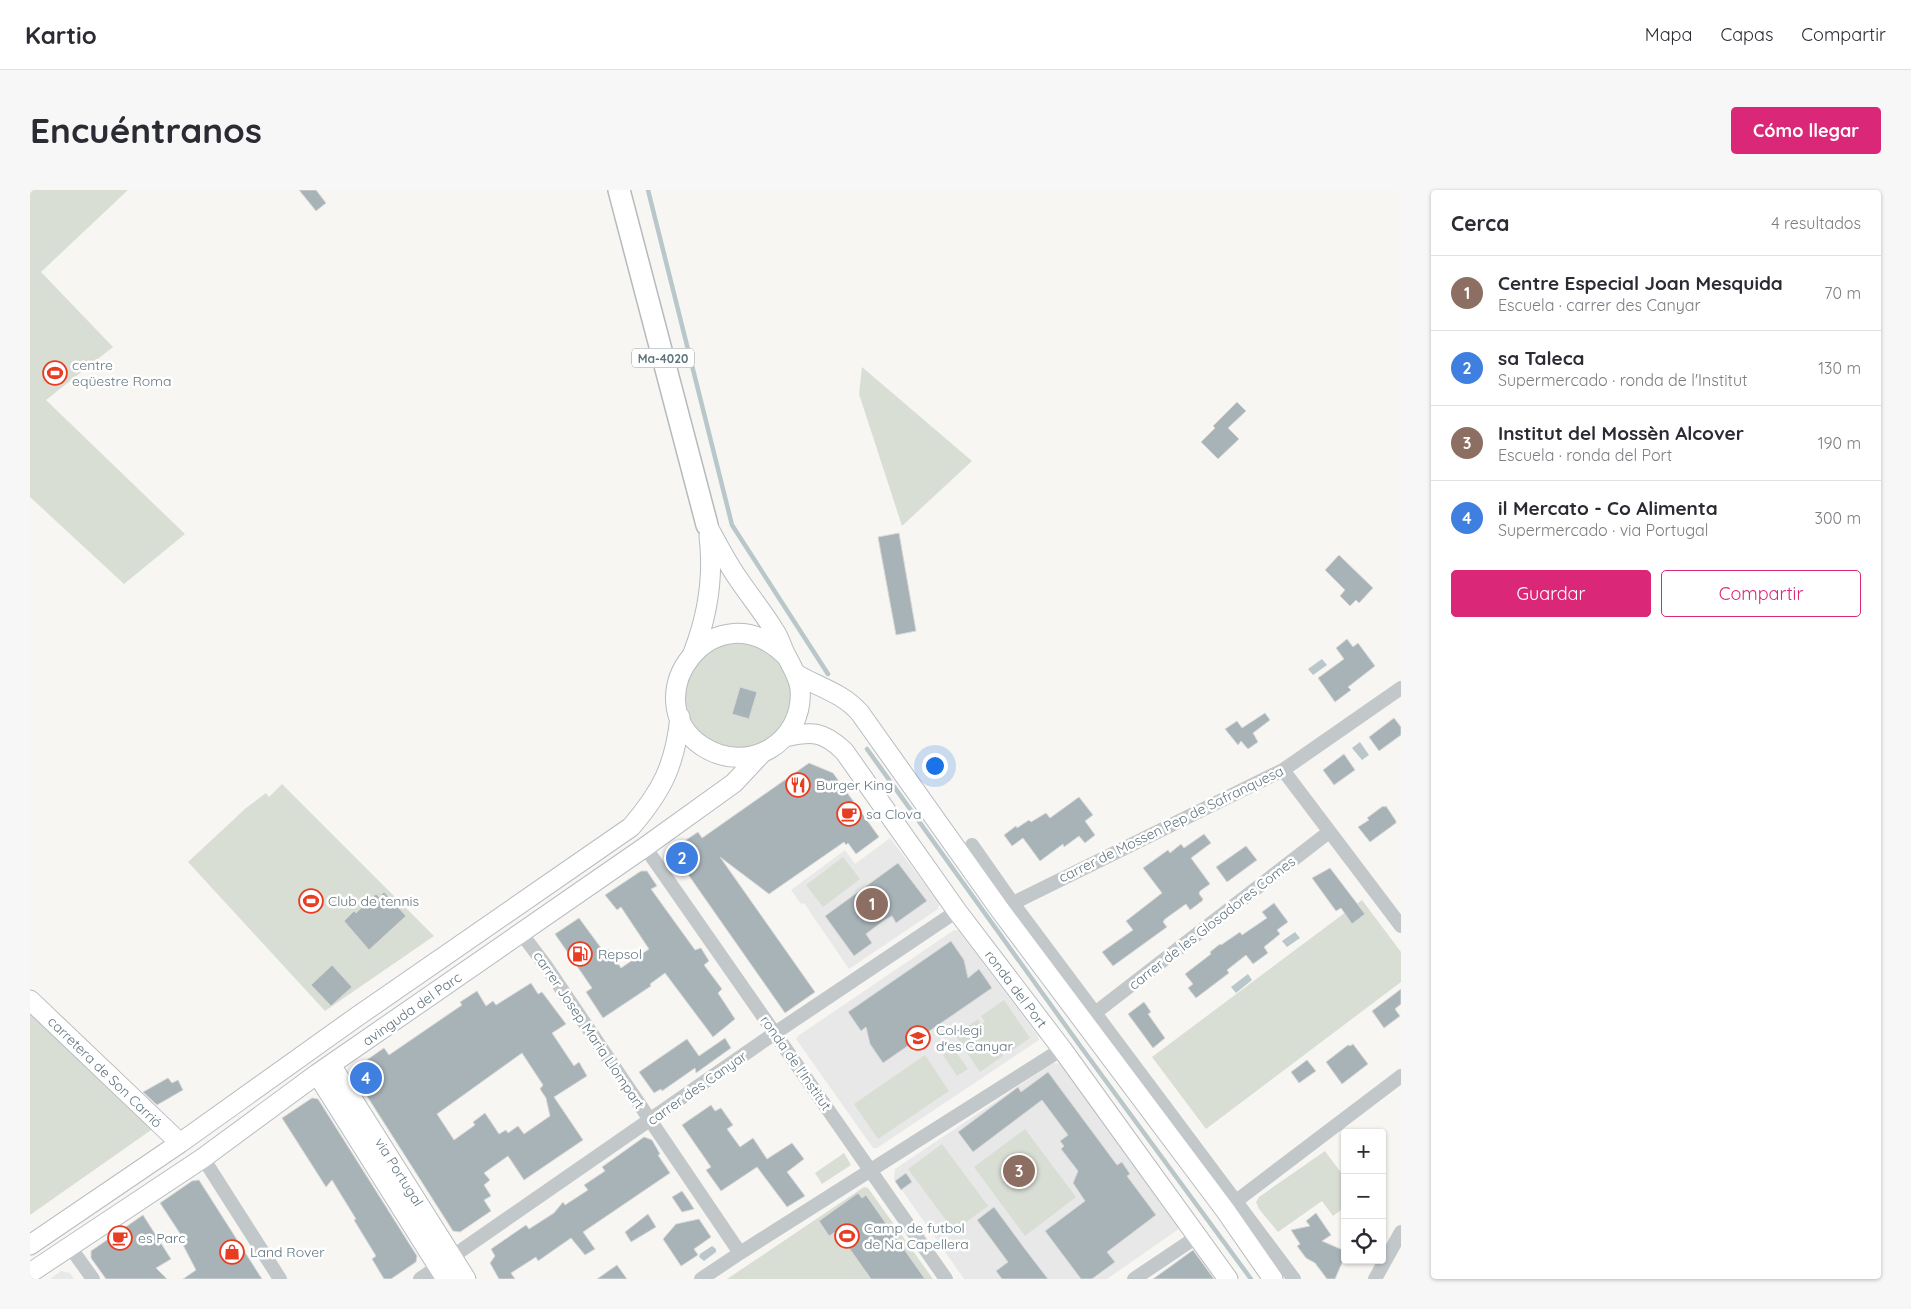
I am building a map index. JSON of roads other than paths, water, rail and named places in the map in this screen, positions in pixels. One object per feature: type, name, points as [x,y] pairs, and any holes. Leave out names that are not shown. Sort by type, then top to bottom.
[{"type":"main road","name":"Ma-4020","points":[[619,190],[707,525],[711,558],[710,592],[699,638],[680,673],[677,700],[680,717],[691,736],[704,747],[718,755],[740,758],[762,753],[785,737],[793,726],[798,713],[800,687],[776,631],[732,570],[707,525]]},
{"type":"main road","name":"Ma-4020","points":[[692,654],[711,640],[734,634],[752,636],[768,642],[786,657]]},
{"type":"main road","points":[[796,674],[851,702],[860,713],[1231,1205],[1273,1279]]},
{"type":"main road","name":"avinguda del Parc","points":[[30,1245],[180,1143],[355,1018],[631,828],[652,802],[664,782],[676,748],[680,717]]},
{"type":"main road","name":"ronda del Port","points":[[785,737],[813,733],[823,735],[844,751],[957,911],[1062,1049],[1228,1279]]},
{"type":"main road","name":"avinguda del Parc","points":[[30,1273],[203,1158],[324,1070],[645,847],[734,783],[762,753]]},
{"type":"main road","name":"carretera de Son Carrió","points":[[30,1000],[180,1143]]},
{"type":"main road","name":"via Portugal","points":[[324,1070],[445,1267],[466,1279]]},
{"type":"street","name":"carrer de Mossen Pep de Safranquesa","points":[[1006,906],[1283,770],[1401,688]]},
{"type":"street","points":[[1283,770],[1401,926]]},
{"type":"street","name":"carrer de les Glosadores Comes","points":[[1095,1013],[1329,832]]},
{"type":"street","points":[[972,845],[1006,906],[1095,1013],[1231,1205],[1294,1279]]},
{"type":"street","name":"ronda de l'Institut","points":[[645,847],[872,1170],[946,1279]]},
{"type":"street","name":"carrer des Canyar","points":[[420,1279],[445,1267],[775,1033],[957,911]]},
{"type":"street","name":"carrer Josep Maria Llompart","points":[[521,933],[546,966],[740,1253]]},
{"type":"street","points":[[701,1279],[1062,1049]]},
{"type":"street","points":[[1231,1205],[1401,1076]]},
{"type":"street","points":[[203,1158],[280,1279]]},
{"type":"street","points":[[1374,1279],[1401,1232]]},
{"type":"street","points":[[1134,1279],[1198,1236]]},
{"type":"street","points":[[70,1247],[93,1279]]},
{"type":"waterway","points":[[648,190],[732,525],[828,674]]},
{"type":"waterway","points":[[867,749],[1081,1047],[1251,1279]]},
{"type":"place","name":"centre eqüestre Roma","points":[[55,373]]},
{"type":"place","name":"Burger King","points":[[798,785]]},
{"type":"place","name":"sa Clova","points":[[849,814]]},
{"type":"place","name":"sa Taleca","points":[[682,858]]},
{"type":"place","name":"Club de tennis","points":[[311,901]]},
{"type":"place","name":"Centre Especial Joan Mesquida","points":[[872,904]]},
{"type":"place","name":"Repsol","points":[[580,954]]},
{"type":"place","name":"Col·legi d'es Canyar","points":[[918,1038]]},
{"type":"place","name":"il Mercato - Co Alimenta","points":[[366,1078]]},
{"type":"place","name":"Institut del Mossèn Alcover","points":[[1019,1171]]},
{"type":"place","name":"Camp de futbol de Na Capellera","points":[[847,1236]]},
{"type":"place","name":"es Parc","points":[[120,1238]]},
{"type":"place","name":"Land Rover","points":[[232,1252]]}]
